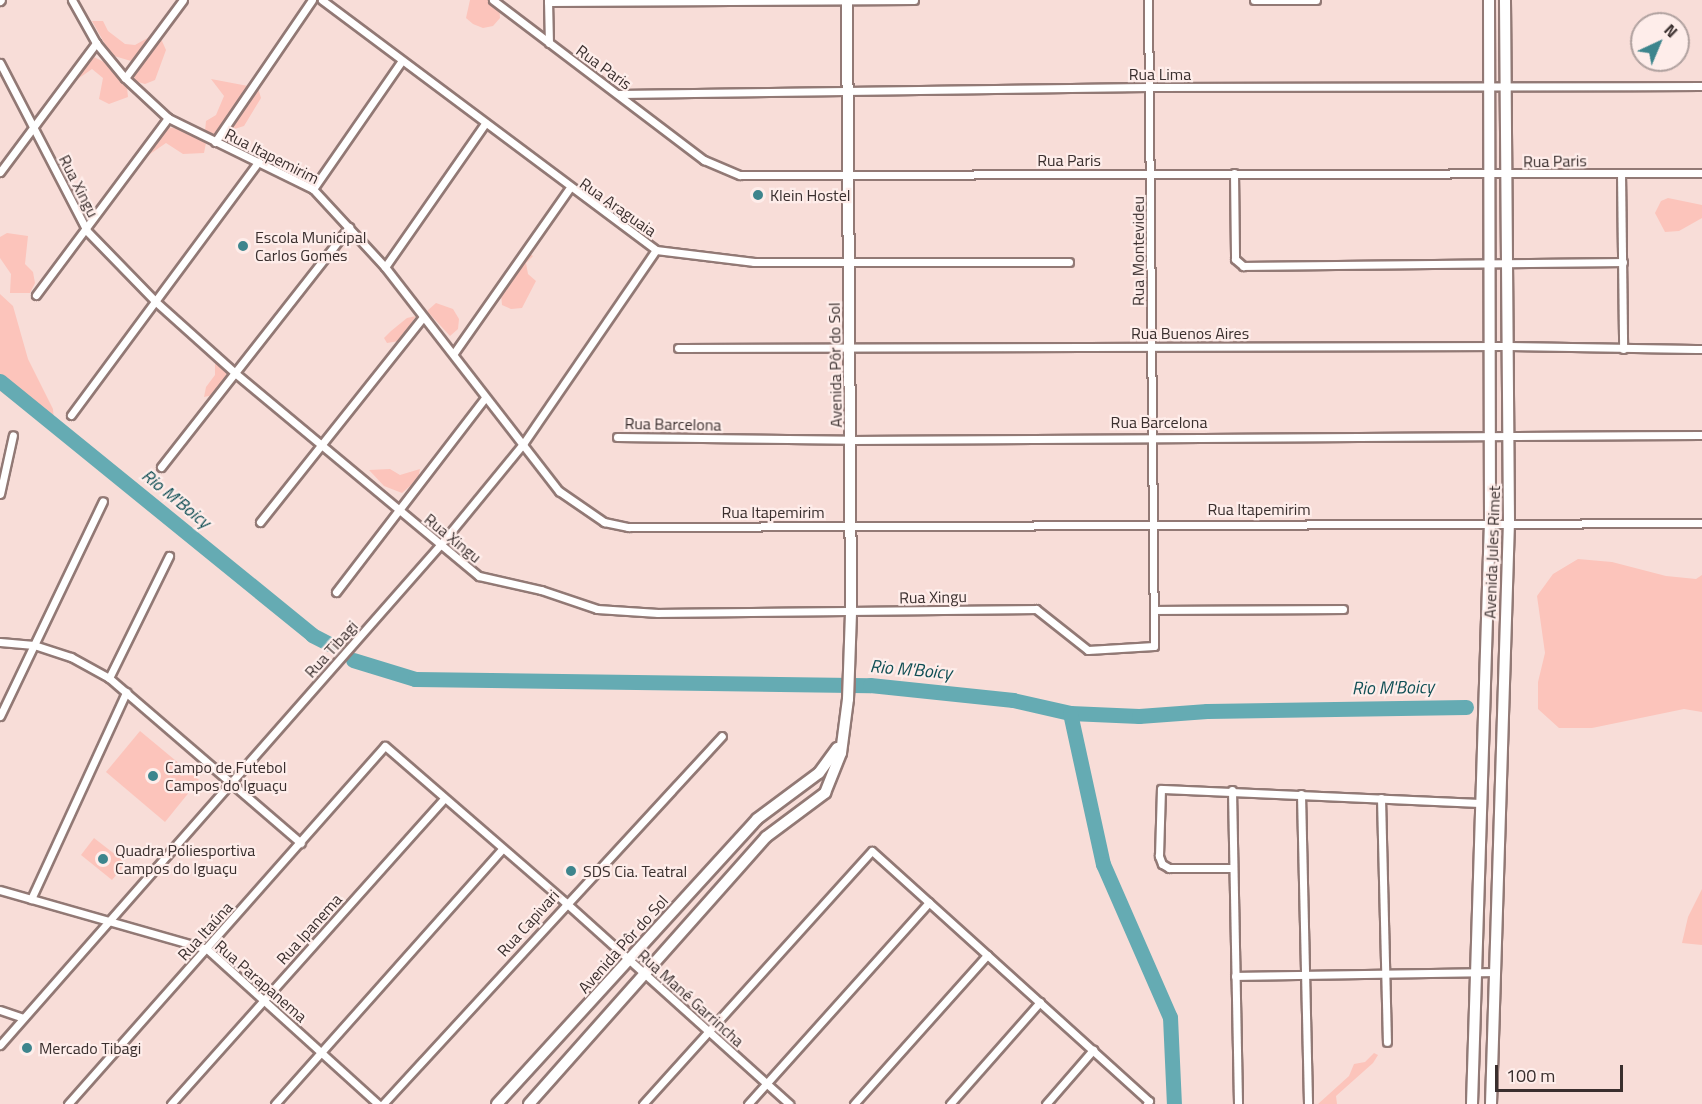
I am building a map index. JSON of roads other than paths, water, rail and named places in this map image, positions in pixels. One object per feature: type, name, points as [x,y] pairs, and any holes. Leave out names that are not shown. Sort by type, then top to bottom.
[{"type":"main road","name":"Avenida Jules Rimet","points":[[1472,1104],[1491,522],[1489,0]]},
{"type":"main road","name":"Avenida Jules Rimet","points":[[1491,1104],[1509,522],[1505,0]]},
{"type":"main road","name":"Avenida Pôr do Sol","points":[[825,793],[841,753],[845,728],[851,611],[847,1]]},
{"type":"main road","name":"Avenida Pôr do Sol","points":[[496,1104],[774,803],[807,782],[834,756],[845,728]]},
{"type":"main road","points":[[529,1104],[644,973],[786,820],[825,793],[807,782]]},
{"type":"main road","points":[[774,803],[786,820]]},
{"type":"street","name":"Rua Itapemirim","points":[[72,0],[96,43],[125,78],[168,118],[313,189],[385,267],[559,491],[604,522],[628,527],[1153,523],[1702,523]]},
{"type":"street","points":[[125,78],[183,0]]},
{"type":"street","points":[[215,142],[312,0]]},
{"type":"street","name":"Rua Araguaia","points":[[322,0],[569,189],[656,250],[754,262],[1069,262]]},
{"type":"street","name":"Rua Paris","points":[[493,0],[722,170],[740,175],[1702,173]]},
{"type":"street","points":[[549,43],[548,1],[915,0]]},
{"type":"street","name":"Rua Montevideu","points":[[1148,0],[1154,646]]},
{"type":"street","points":[[1254,0],[1316,0]]},
{"type":"street","points":[[0,172],[96,43]]},
{"type":"street","points":[[313,189],[402,62]]},
{"type":"street","name":"Rua Xingu","points":[[0,63],[87,231],[156,302],[236,373],[440,545],[490,581],[541,590],[597,609],[658,613],[1036,609],[1088,650],[1154,646]]},
{"type":"street","name":"Rua Lima","points":[[618,94],[1149,87],[1702,86]]},
{"type":"street","points":[[36,296],[87,231],[168,118]]},
{"type":"street","points":[[385,267],[484,124]]},
{"type":"street","points":[[71,415],[258,162]]},
{"type":"street","points":[[1234,173],[1235,259],[1243,266],[1623,262]]},
{"type":"street","points":[[1621,173],[1623,349]]},
{"type":"street","points":[[454,353],[569,189]]},
{"type":"street","points":[[161,467],[349,227]]},
{"type":"street","name":"Rua Tibagi","points":[[0,1045],[440,545],[523,444],[656,250]]},
{"type":"street","points":[[260,522],[423,317]]},
{"type":"street","name":"Rua Buenos Aires","points":[[678,348],[1509,345],[1702,349]]},
{"type":"street","points":[[336,592],[486,398]]},
{"type":"street","points":[[0,494],[13,435]]},
{"type":"street","name":"Rua Barcelona","points":[[617,437],[851,440],[1152,435],[1702,435]]},
{"type":"street","points":[[0,716],[103,501]]},
{"type":"street","points":[[109,678],[169,556]]},
{"type":"street","points":[[1154,610],[1343,609]]},
{"type":"street","points":[[0,642],[34,645],[71,657],[109,678],[302,843]]},
{"type":"street","points":[[31,899],[126,692]]},
{"type":"street","name":"Rua Capivari","points":[[383,1104],[565,902],[722,736]]},
{"type":"street","name":"Rua Mané Garrincha","points":[[384,746],[565,902],[789,1104]]},
{"type":"street","name":"Rua Itaúna","points":[[68,1104],[302,843],[384,746]]},
{"type":"street","points":[[1233,868],[1169,868],[1162,864],[1159,856],[1161,789],[1232,790],[1482,803]]},
{"type":"street","points":[[1232,790],[1238,1104]]},
{"type":"street","points":[[1301,794],[1308,1104]]},
{"type":"street","points":[[1381,798],[1387,1042]]},
{"type":"street","name":"Rua Ipanema","points":[[171,1104],[444,799]]},
{"type":"street","points":[[275,1104],[502,849]]},
{"type":"street","points":[[643,1104],[872,851],[1148,1102]]},
{"type":"street","name":"Rua Parapanema","points":[[0,890],[207,949],[378,1104]]},
{"type":"street","points":[[747,1104],[929,902]]},
{"type":"street","points":[[854,1104],[987,955]]},
{"type":"street","points":[[1235,976],[1494,972]]},
{"type":"street","points":[[950,1104],[1040,1002]]},
{"type":"street","points":[[0,1010],[23,1018]]},
{"type":"street","points":[[1046,1104],[1093,1050]]},
{"type":"waterway","name":"Rio M'Boicy","points":[[0,381],[312,635],[330,644]]},
{"type":"waterway","name":"Rio M'Boicy","points":[[353,660],[415,679],[870,685],[1013,700],[1070,713],[1139,716],[1207,711],[1466,707]]},
{"type":"waterway","points":[[1070,713],[1103,864],[1170,1017],[1174,1104]]},
{"type":"place","name":"Klein Hostel","points":[[758,195]]},
{"type":"place","name":"Escola Municipal Carlos Gomes","points":[[243,246]]},
{"type":"place","name":"Campo de Futebol Campos do Iguaçu","points":[[153,776]]},
{"type":"place","name":"Quadra Poliesportiva Campos do Iguaçu","points":[[103,859]]},
{"type":"place","name":"SDS Cia. Teatral","points":[[571,871]]},
{"type":"place","name":"Mercado Tibagi","points":[[27,1048]]}]
